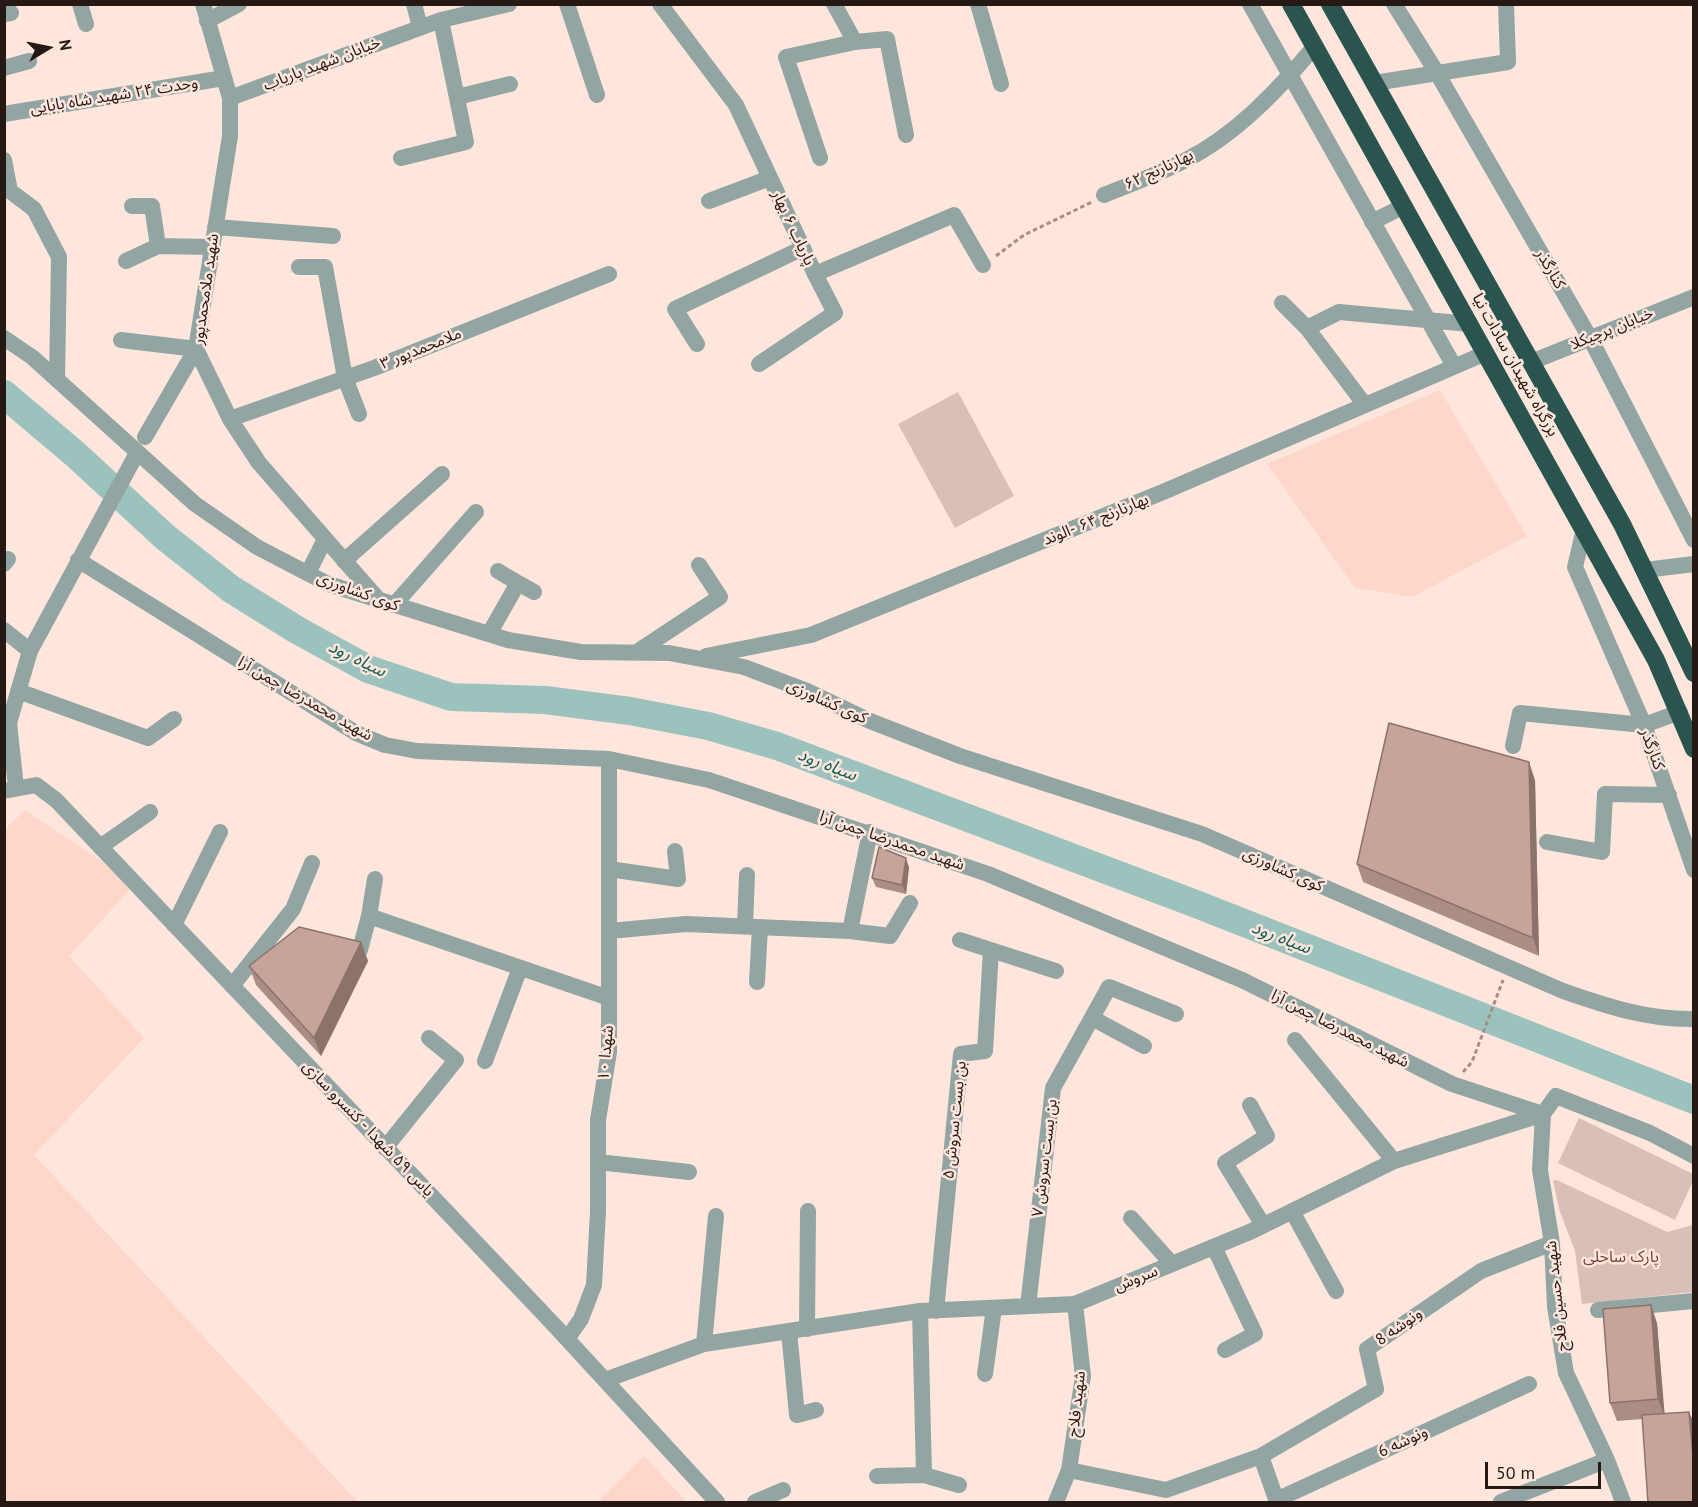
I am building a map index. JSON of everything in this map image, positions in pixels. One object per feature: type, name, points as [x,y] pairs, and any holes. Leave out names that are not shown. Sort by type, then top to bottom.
[{"type":"highway","name":"بزرگراه شهیدان سادات نیا","points":[[1291,4],[1656,660],[1694,749]]},
{"type":"highway","name":"بزرگراه شهیدان سادات نیا","points":[[1335,9],[1374,83],[1622,524],[1692,666]]},
{"type":"street","points":[[80,4],[86,24]]},
{"type":"street","points":[[203,4],[230,98]]},
{"type":"street","points":[[207,21],[239,4]]},
{"type":"street","points":[[414,4],[420,27]]},
{"type":"street","name":"خیابان شهید پاریاب","points":[[230,98],[420,27],[509,4]]},
{"type":"street","points":[[567,4],[597,95]]},
{"type":"street","name":"پاریاب ۶ بهار","points":[[660,4],[736,105],[815,274],[954,215],[983,266]]},
{"type":"street","points":[[834,4],[855,42]]},
{"type":"street","points":[[978,4],[1001,84]]},
{"type":"street","points":[[1250,4],[1454,366]]},
{"type":"street","name":"کنارگذر","points":[[1394,4],[1437,73],[1590,338],[1694,540]]},
{"type":"street","points":[[1374,83],[1508,62],[1506,4]]},
{"type":"street","points":[[401,158],[466,142],[441,20]]},
{"type":"street","points":[[820,158],[786,57],[855,42],[887,39],[906,135]]},
{"type":"street","name":"بهارنارنج ۶۲","points":[[1104,195],[1186,160],[1239,124],[1290,76],[1315,46]]},
{"type":"street","points":[[4,68],[29,61]]},
{"type":"street","name":"وحدت ۲۴ شهید شاه بابایی","points":[[4,114],[224,78]]},
{"type":"street","points":[[457,97],[510,84]]},
{"type":"street","name":"شهید ملامحمدپور","points":[[230,98],[230,136],[196,349],[230,419],[259,463],[344,561],[387,603]]},
{"type":"street","points":[[4,160],[10,191],[34,209],[59,257],[57,380]]},
{"type":"street","points":[[709,201],[770,178]]},
{"type":"street","points":[[132,206],[152,206],[158,246]]},
{"type":"street","points":[[1372,222],[1404,206]]},
{"type":"street","points":[[215,227],[333,237]]},
{"type":"street","points":[[126,261],[158,246],[212,248]]},
{"type":"street","points":[[697,344],[675,309],[803,248]]},
{"type":"street","points":[[299,267],[325,267],[345,378],[359,414]]},
{"type":"street","name":"ملامحمدپور ۳","points":[[230,419],[345,378],[609,274]]},
{"type":"street","points":[[759,364],[835,313],[815,274]]},
{"type":"street","name":"خیابان پرچیکلا","points":[[1531,362],[1694,297]]},
{"type":"street","points":[[1282,303],[1307,328],[1365,405]]},
{"type":"street","points":[[1307,328],[1339,312],[1470,324]]},
{"type":"street","name":"کوی کشاورزی","points":[[4,338],[32,357],[134,457],[195,504],[257,547],[328,584],[489,634],[581,652],[669,653],[744,667],[807,691],[870,721],[960,756],[1202,834],[1476,954],[1605,1006],[1667,1018],[1694,1019]]},
{"type":"street","points":[[121,340],[196,349],[145,437]]},
{"type":"street","name":"بهارنارنج ۶۴ -الوند","points":[[697,658],[811,635],[1163,492],[1486,353]]},
{"type":"street","points":[[10,789],[9,723],[30,651],[134,457]]},
{"type":"street","points":[[344,561],[442,474]]},
{"type":"street","points":[[387,603],[476,512]]},
{"type":"street","name":"کنارگذر","points":[[1584,529],[1575,567],[1644,725],[1694,870]]},
{"type":"street","points":[[308,573],[325,539]]},
{"type":"street","name":"شهید محمدرضا چمن آرا","points":[[78,560],[356,733],[385,745],[417,751],[609,759],[709,780],[870,832],[988,874],[1242,980],[1452,1084],[1543,1113]]},
{"type":"street","points":[[1645,570],[1694,564]]},
{"type":"street","points":[[637,652],[720,597],[699,565]]},
{"type":"street","points":[[498,570],[534,592]]},
{"type":"street","points":[[489,634],[518,583]]},
{"type":"street","points":[[4,630],[30,651]]},
{"type":"street","points":[[18,691],[148,738],[174,719]]},
{"type":"street","points":[[1514,746],[1520,713],[1644,725],[1680,712]]},
{"type":"street","name":"شهدا ۱۰","points":[[567,1338],[581,1319],[594,1286],[598,1120],[609,1052],[609,759]]},
{"type":"street","name":"یاس ۵۹ شهدا - کنسرو سازی","points":[[10,789],[36,785],[56,800],[567,1338],[717,1503]]},
{"type":"street","points":[[1547,842],[1602,852],[1605,794],[1670,795]]},
{"type":"street","points":[[100,847],[150,812]]},
{"type":"street","points":[[174,925],[220,832]]},
{"type":"street","points":[[850,931],[870,832]]},
{"type":"street","points":[[609,869],[678,879],[675,851]]},
{"type":"street","points":[[232,986],[293,909],[312,863]]},
{"type":"street","points":[[747,875],[757,982]]},
{"type":"street","points":[[360,950],[375,879]]},
{"type":"street","points":[[609,931],[686,924],[850,931],[890,936],[910,903]]},
{"type":"street","points":[[369,916],[609,998]]},
{"type":"street","points":[[960,940],[1056,971]]},
{"type":"street","name":"بن بست سروش ۵","points":[[928,1311],[961,1054],[985,1051],[991,950]]},
{"type":"street","points":[[485,1061],[520,968]]},
{"type":"street","name":"بن بست سروش ۷","points":[[1028,1306],[1053,1088],[1109,987],[1176,1014]]},
{"type":"street","points":[[1092,1018],[1144,1046]]},
{"type":"street","points":[[385,1148],[456,1060],[429,1038]]},
{"type":"street","points":[[1295,1040],[1394,1161]]},
{"type":"street","points":[[1543,1113],[1556,1096],[1650,1133],[1694,1156]]},
{"type":"street","points":[[1250,1105],[1267,1136],[1226,1163],[1263,1225]]},
{"type":"street","name":"سروش","points":[[605,1380],[704,1344],[928,1311],[1075,1304],[1214,1247],[1394,1161],[1543,1113]]},
{"type":"street","name":"شهید حسین فلاح","points":[[1543,1113],[1540,1170],[1552,1243],[1555,1306],[1566,1373],[1607,1460],[1623,1503]]},
{"type":"street","points":[[598,1162],[689,1172]]},
{"type":"street","points":[[807,1329],[808,1211]]},
{"type":"street","points":[[1292,1211],[1335,1291]]},
{"type":"street","points":[[704,1344],[717,1216]]},
{"type":"street","points":[[1131,1218],[1172,1264]]},
{"type":"street","name":"ونوشه 8","points":[[1261,1456],[1376,1389],[1367,1349],[1481,1271],[1552,1243]]},
{"type":"street","points":[[1214,1247],[1255,1334],[1225,1350]]},
{"type":"street","points":[[1598,1310],[1694,1301]]},
{"type":"street","name":"شهید فلاح","points":[[1056,1503],[1070,1470],[1083,1376],[1075,1304]]},
{"type":"street","points":[[986,1374],[994,1308]]},
{"type":"street","points":[[924,1474],[928,1311]]},
{"type":"street","points":[[789,1331],[797,1415],[816,1410]]},
{"type":"street","name":"ونوشه 6","points":[[1276,1501],[1529,1384]]},
{"type":"street","points":[[1070,1470],[1166,1490],[1261,1456],[1276,1501]]},
{"type":"street","points":[[1501,1503],[1607,1460]]},
{"type":"street","points":[[877,1476],[924,1474],[959,1485]]},
{"type":"street","points":[[755,1503],[783,1490]]},
{"type":"path","name":"بهارنارنج ۶۲","points":[[983,266],[1024,235],[1104,195]]},
{"type":"path","points":[[1472,1062],[1501,984]]},
{"type":"shaded area","points":[[1440,390],[1527,536],[1412,597],[1355,588],[1267,464]]},
{"type":"shaded area","points":[[25,810],[135,884],[69,956],[144,1038],[34,1155],[358,1502],[5,1502],[4,830]]},
{"type":"shaded area","points":[[644,1456],[687,1502],[597,1502]]},
{"type":"green space","points":[[958,392],[1014,496],[955,528],[898,424]]},
{"type":"green space","points":[[1579,1118],[1693,1174],[1693,1181],[1675,1220],[1558,1163]]},
{"type":"green space","name":"پارک ساحلی","points":[[1557,1180],[1667,1232],[1693,1225],[1693,1292],[1582,1304],[1575,1251],[1559,1209],[1553,1181]]},
{"type":"building","points":[[1389,723],[1529,762],[1533,938],[1357,864]]},
{"type":"building","points":[[879,847],[906,858],[902,885],[872,878]]},
{"type":"building","points":[[299,927],[361,942],[314,1038],[249,966]]},
{"type":"building","points":[[1651,1305],[1658,1399],[1610,1403],[1603,1309]]},
{"type":"building","points":[[1689,1412],[1694,1467],[1694,1503],[1648,1503],[1642,1415]]},
{"type":"waterway","name":"سیاه رود","points":[[4,394],[75,454],[165,537],[231,589],[297,630],[368,669],[451,697],[545,700],[630,711],[708,726],[777,746],[1196,904],[1694,1100]]}]
